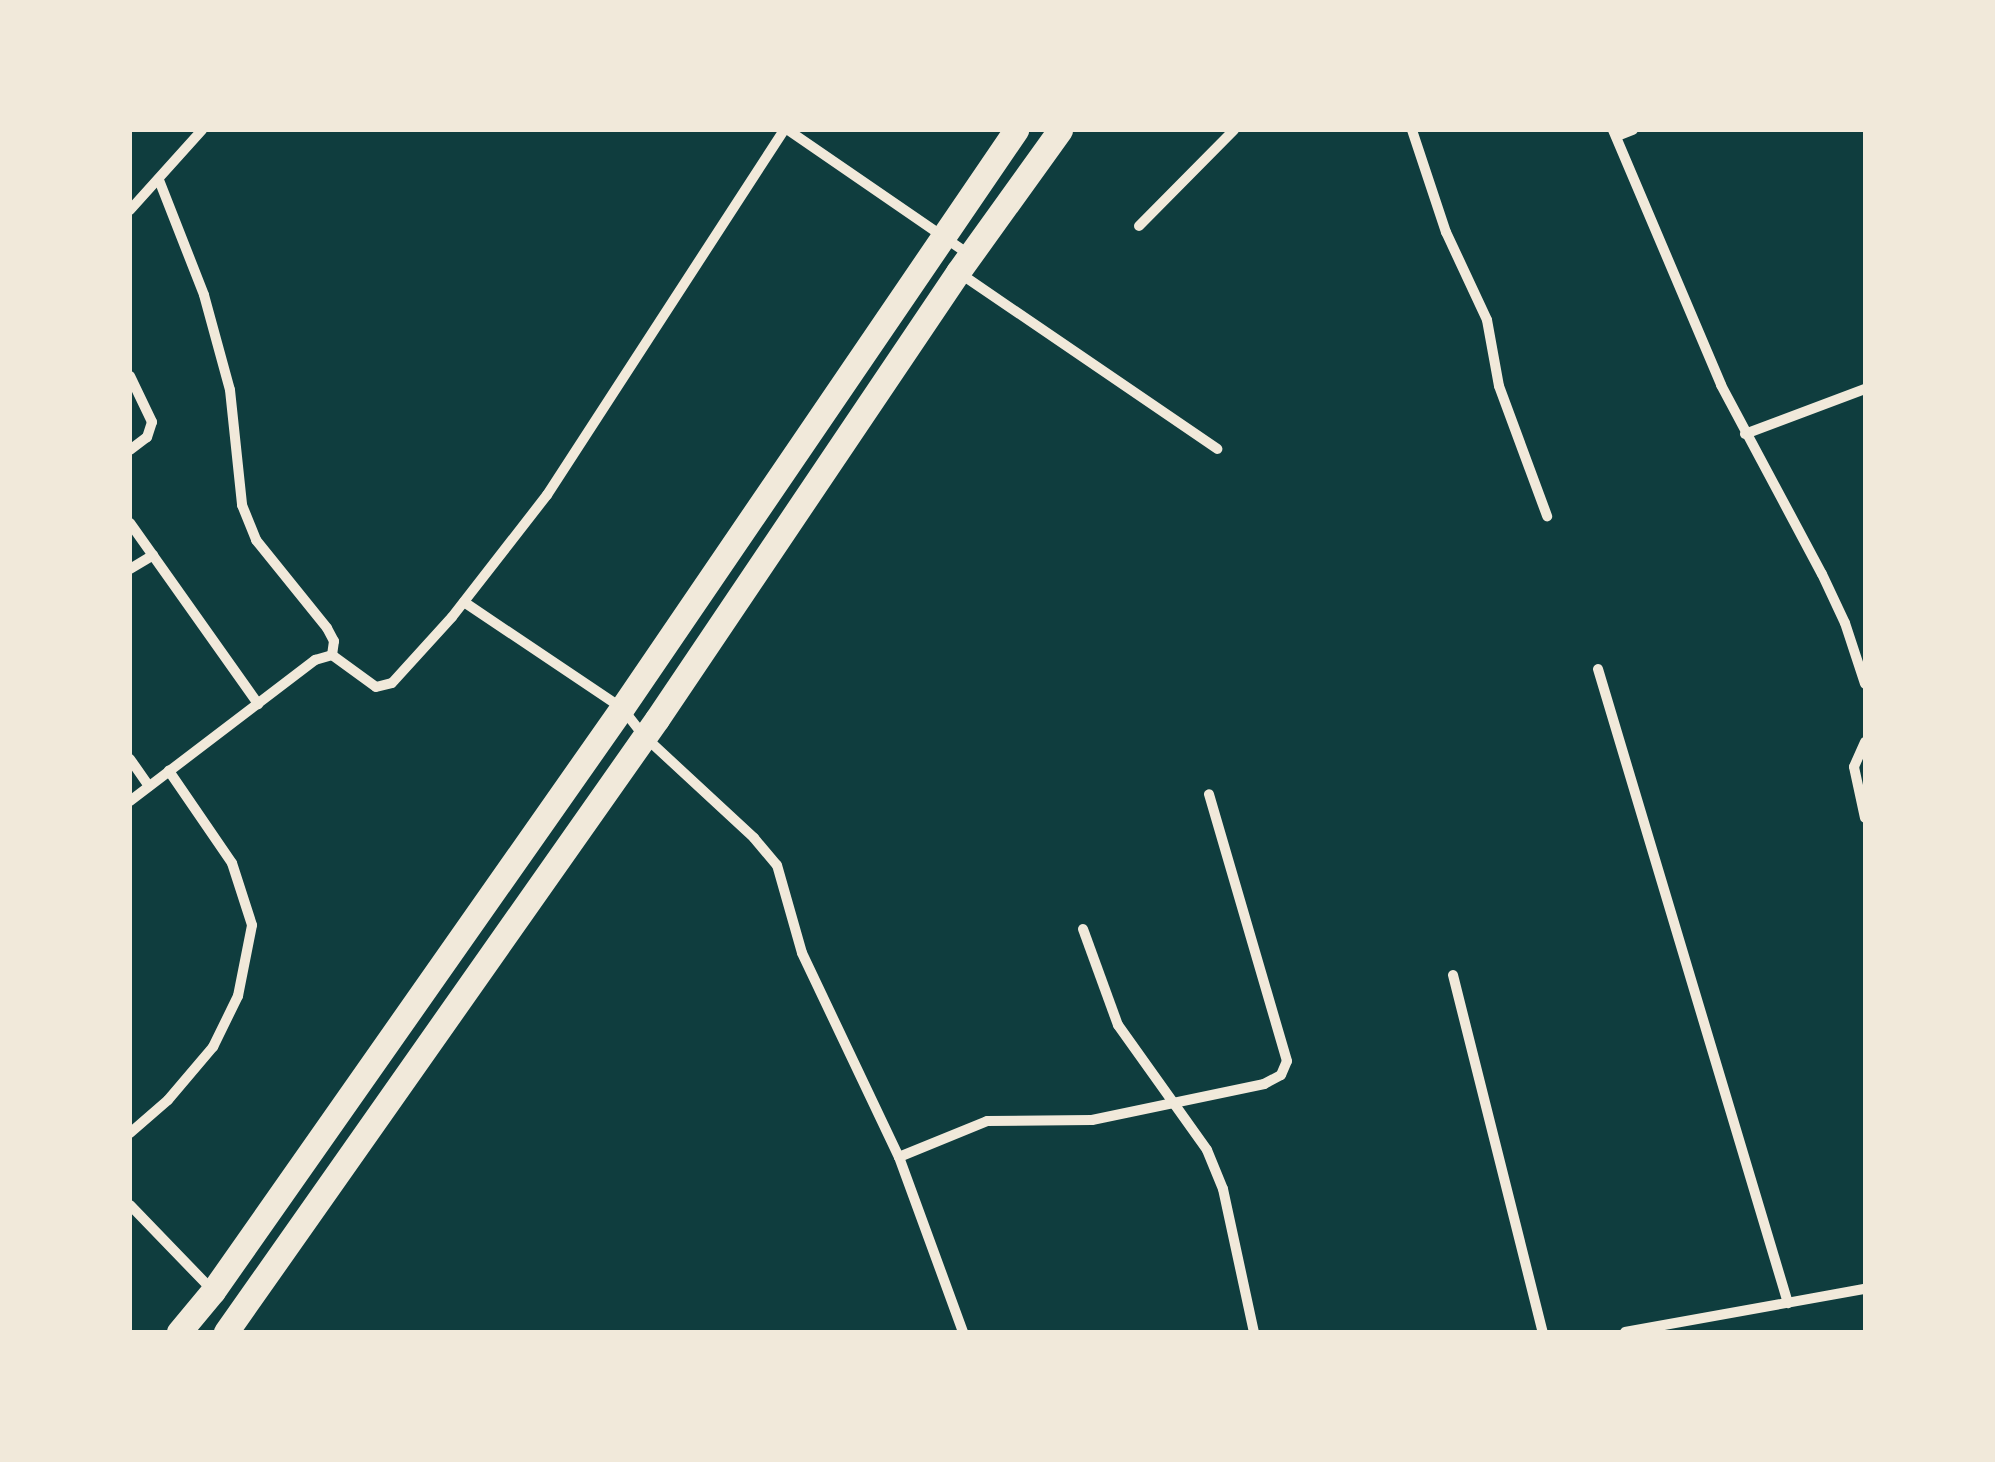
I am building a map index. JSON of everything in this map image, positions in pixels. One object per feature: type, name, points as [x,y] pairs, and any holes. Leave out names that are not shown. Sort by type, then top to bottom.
[{"type":"main road","points":[[179,1332],[622,708],[1016,130]]},
{"type":"main road","points":[[225,1332],[644,736],[964,264],[1060,130]]},
{"type":"street","points":[[130,210],[202,130]]},
{"type":"street","points":[[332,655],[376,687],[392,683],[464,602],[602,416],[786,130],[942,237],[964,264],[1217,448]]},
{"type":"street","points":[[1138,226],[1234,130]]},
{"type":"street","points":[[1412,130],[1428,187],[1487,320],[1499,386],[1547,516]]},
{"type":"street","points":[[1633,130],[1615,133],[1697,332],[1745,434],[1822,574],[1865,684]]},
{"type":"street","points":[[159,180],[204,296],[230,390],[242,505],[256,540],[327,628],[334,641],[332,655]]},
{"type":"street","points":[[130,376],[152,422],[147,437],[130,450]]},
{"type":"street","points":[[1745,434],[1865,389]]},
{"type":"street","points":[[130,523],[258,704]]},
{"type":"street","points":[[130,569],[152,555]]},
{"type":"street","points":[[464,602],[622,708],[644,736],[754,838],[777,865],[802,953],[899,1157],[963,1332]]},
{"type":"street","points":[[130,801],[315,660],[332,655]]},
{"type":"street","points":[[1598,669],[1788,1304]]},
{"type":"street","points":[[1865,742],[1854,768],[1865,818]]},
{"type":"street","points":[[130,759],[150,786]]},
{"type":"street","points":[[130,1133],[168,1100],[212,1047],[238,996],[252,925],[232,863],[169,771]]},
{"type":"street","points":[[899,1157],[986,1121],[1092,1120],[1264,1084],[1281,1075],[1286,1060],[1209,794]]},
{"type":"street","points":[[1083,929],[1118,1025],[1207,1150],[1223,1189],[1254,1332]]},
{"type":"street","points":[[1454,975],[1543,1332]]},
{"type":"street","points":[[130,1205],[205,1300],[225,1332]]},
{"type":"street","points":[[1625,1332],[1865,1288]]}]
